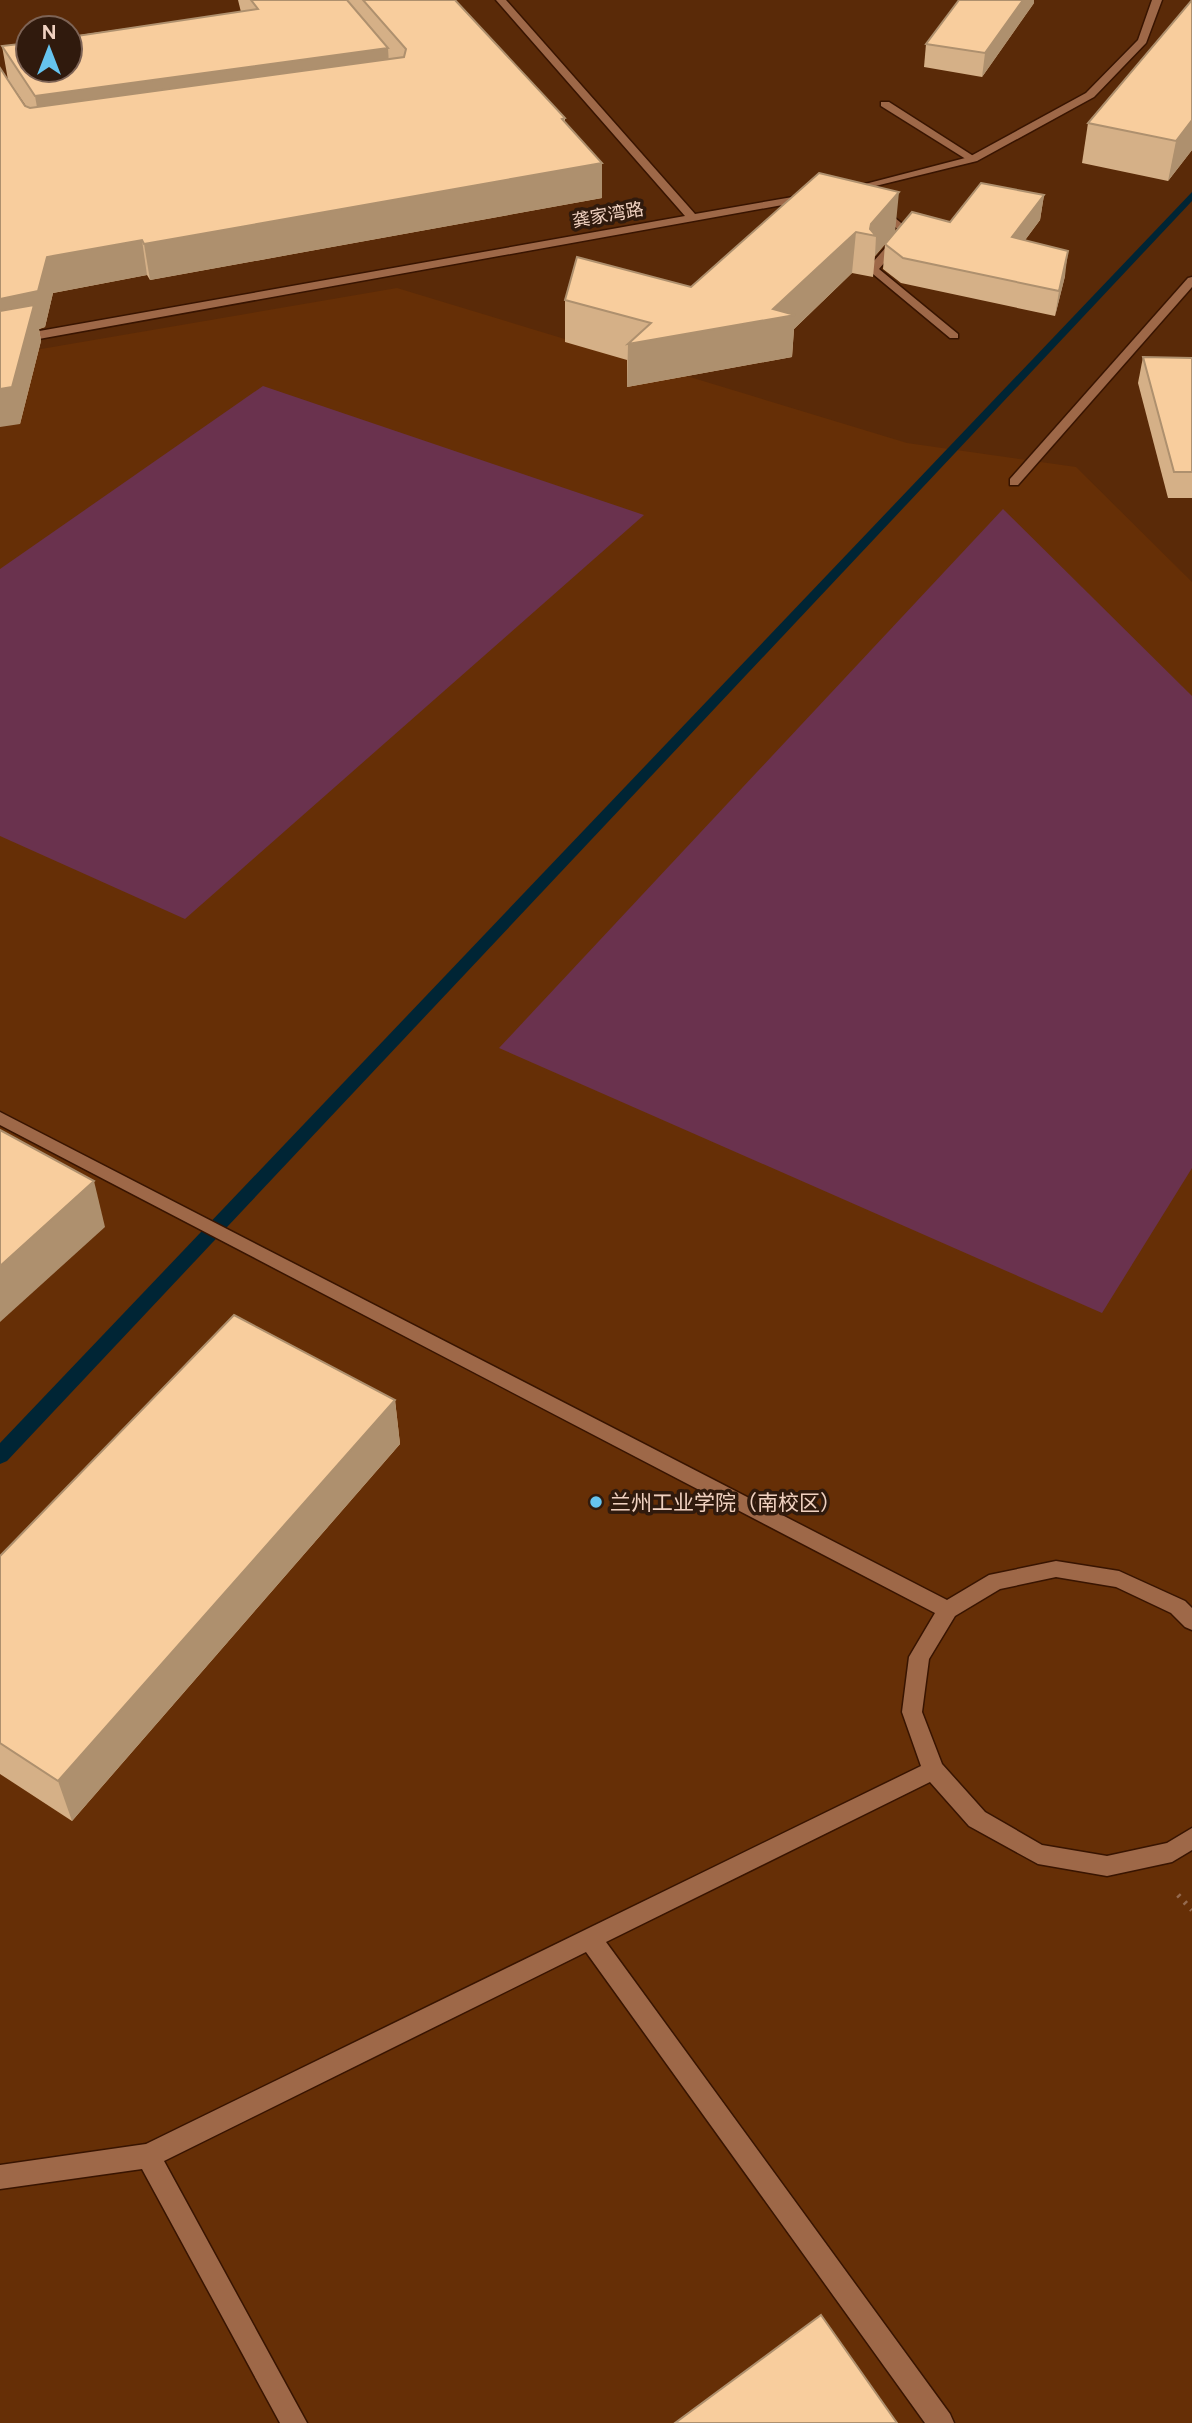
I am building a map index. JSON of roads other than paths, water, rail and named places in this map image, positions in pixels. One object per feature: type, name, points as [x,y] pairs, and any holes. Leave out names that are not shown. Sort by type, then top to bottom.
[{"type":"street","points":[[501,0],[692,218]]},
{"type":"street","points":[[841,191],[973,159],[1090,95],[1143,41],[1157,0]]},
{"type":"street","points":[[885,104],[973,159]]},
{"type":"street","points":[[855,188],[906,231],[873,269],[954,336]]},
{"type":"street","name":"龚家湾路","points":[[0,342],[828,193]]},
{"type":"street","points":[[1014,482],[1192,280]]},
{"type":"street","points":[[0,1118],[948,1610]]},
{"type":"street","points":[[1192,1621],[1178,1607],[1119,1578],[1056,1569],[996,1581],[948,1610],[919,1657],[912,1712],[933,1770],[977,1819],[1038,1854],[1107,1866],[1172,1852],[1192,1838]]},
{"type":"street","points":[[0,2177],[148,2156],[933,1770]]},
{"type":"street","points":[[590,1939],[941,2423]]},
{"type":"street","points":[[148,2156],[294,2423]]},
{"type":"waterway","points":[[0,1456],[1192,195]]},
{"type":"place","name":"兰州工业学院（南校区）","points":[[596,1502]]}]
